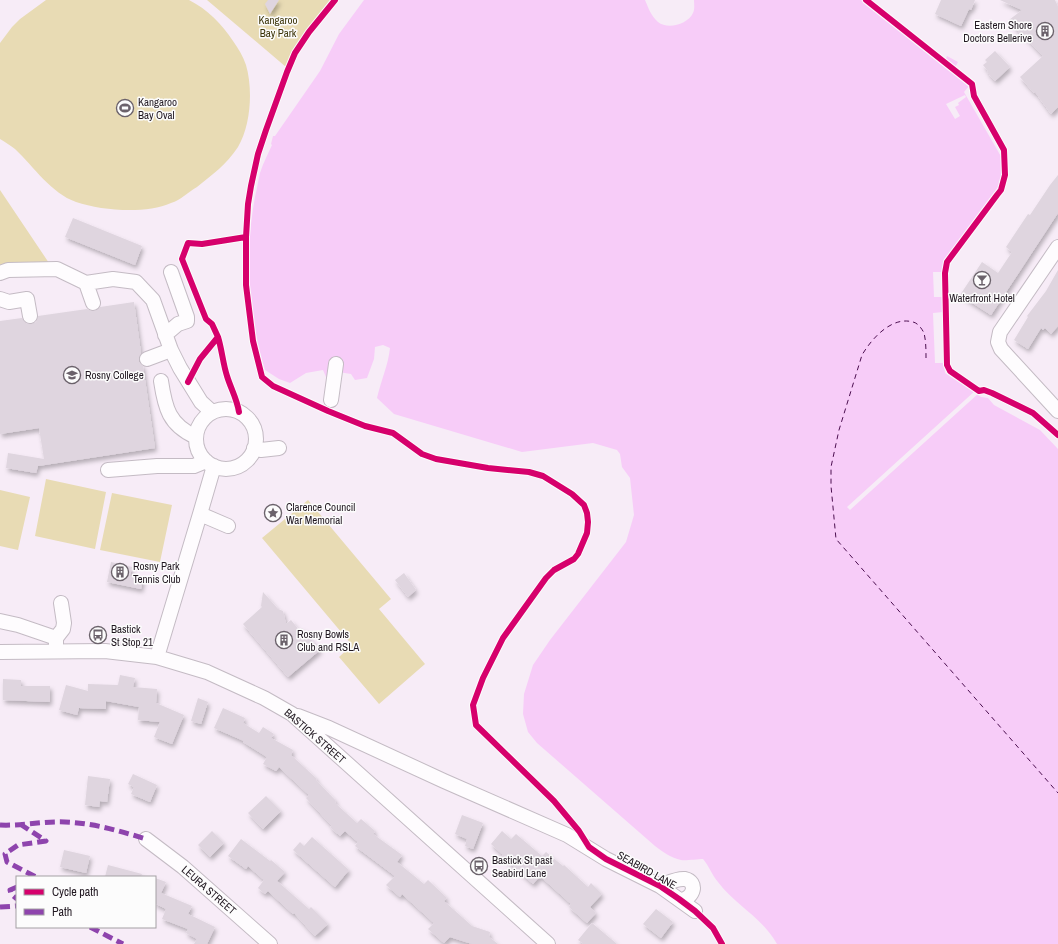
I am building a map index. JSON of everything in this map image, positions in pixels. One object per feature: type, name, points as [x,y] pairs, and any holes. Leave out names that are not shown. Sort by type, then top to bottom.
[{"type":"street","points":[[1058,247],[1000,332],[998,342],[1001,349],[1058,411]]},
{"type":"street","points":[[0,273],[8,270],[57,269],[86,283],[113,279],[136,282],[153,300],[170,350],[195,392],[206,407],[212,412]]},
{"type":"street","points":[[165,335],[178,324],[187,321],[187,316],[171,272]]},
{"type":"street","points":[[86,283],[93,303]]},
{"type":"street","points":[[0,299],[8,302],[27,299],[30,316]]},
{"type":"street","points":[[147,359],[170,350]]},
{"type":"street","points":[[331,400],[336,364]]},
{"type":"street","points":[[161,381],[166,408],[174,422],[187,433],[196,437]]},
{"type":"street","points":[[108,470],[210,464],[226,469],[239,465],[247,460],[254,448],[255,438],[254,429],[246,417],[239,412],[221,409],[206,416],[200,424],[196,437],[198,450],[210,464]]},
{"type":"street","points":[[254,448],[261,450],[279,448]]},
{"type":"street","points":[[157,657],[200,514],[210,464]]},
{"type":"street","points":[[200,514],[228,526]]},
{"type":"street","points":[[57,652],[56,638],[63,629],[64,623],[61,603]]},
{"type":"street","points":[[0,621],[18,625],[56,638]]},
{"type":"street","name":"BASTICK STREET","points":[[0,652],[105,651],[157,657],[207,672],[264,698],[292,714],[548,944]]},
{"type":"street","name":"SEABIRD LANE","points":[[292,714],[307,718],[444,781],[567,835],[606,859],[660,886],[695,911]]},
{"type":"street","name":"LEURA STREET","points":[[146,839],[189,871],[270,944]]},
{"type":"street","name":"SEABIRD LANE","points":[[660,886],[679,879],[689,881],[692,885],[693,891],[691,896],[687,899],[681,900]]},
{"type":"green space","name":"Kangaroo Bay Oval","points":[[46,0],[189,0],[208,12],[237,46],[246,65],[250,85],[250,107],[246,128],[238,147],[229,159],[197,187],[175,202],[149,209],[124,210],[99,208],[67,198],[51,186],[15,149],[0,139],[0,43],[20,19]]},
{"type":"green space","name":"Kangaroo Bay Park","points":[[207,0],[330,0],[306,32],[286,67]]},
{"type":"green space","points":[[0,190],[49,263],[0,266]]},
{"type":"green space","points":[[46,479],[106,492],[95,549],[35,536]]},
{"type":"green space","points":[[0,490],[30,497],[18,550],[0,546]]},
{"type":"green space","points":[[112,493],[172,505],[160,562],[100,550]]},
{"type":"green space","points":[[308,500],[391,599],[379,609],[425,664],[379,704],[339,657],[352,645],[262,538]]},
{"type":"shaded area","points":[[364,0],[645,0],[658,22],[667,26],[672,26],[682,23],[690,17],[694,10],[694,0],[861,0],[943,66],[947,56],[958,62],[952,73],[969,86],[964,92],[1003,160],[1003,177],[996,194],[947,258],[942,272],[933,272],[934,297],[943,297],[943,312],[933,313],[935,363],[944,363],[945,373],[981,397],[988,398],[994,405],[1040,430],[1058,449],[1058,944],[777,944],[764,926],[725,890],[703,859],[681,860],[664,853],[537,743],[528,732],[523,714],[524,694],[533,665],[550,640],[626,542],[634,515],[630,478],[622,467],[620,454],[617,450],[593,443],[522,452],[394,414],[377,398],[388,361],[390,348],[383,345],[375,347],[374,359],[367,378],[355,380],[351,374],[332,371],[331,376],[326,377],[323,370],[306,373],[290,383],[279,379],[265,370],[259,349],[251,306],[249,263],[252,219],[260,173],[272,145],[273,136],[275,136],[320,71],[339,34]]},
{"type":"pier","points":[[965,95],[966,97],[958,103],[959,105],[955,107],[960,116],[955,119],[946,104]]},
{"type":"pier","points":[[976,390],[979,393],[850,510],[847,507]]},
{"type":"building","points":[[268,0],[279,0],[270,14],[265,4]]},
{"type":"building","points":[[941,0],[975,0],[971,10],[969,9],[961,26],[935,14]]},
{"type":"building","points":[[1000,0],[1055,0],[1058,7],[1058,107],[1051,114],[1035,92],[1034,93],[1020,77],[1043,56],[1023,35],[1022,36],[1009,20],[1022,10]]},
{"type":"building","points":[[995,51],[1010,67],[995,81],[983,65],[987,62],[985,60]]},
{"type":"building","points":[[1058,175],[1058,213],[991,315],[960,295],[982,262],[998,273],[1012,252],[1006,247],[1028,214],[1030,215]]},
{"type":"building","points":[[73,218],[142,246],[135,265],[65,237]]},
{"type":"building","points":[[1058,270],[1058,326],[1051,334],[1045,328],[1043,330],[1041,328],[1028,349],[1014,340],[1028,317],[1027,316],[1046,291]]},
{"type":"building","name":"Rosny College","points":[[134,302],[141,353],[139,362],[143,366],[155,448],[38,466],[36,473],[6,468],[8,453],[44,459],[39,428],[0,434],[0,321],[22,318],[27,324],[31,324],[36,322],[38,316],[87,309],[95,311],[100,307]]},
{"type":"building","name":"Rosny Park Tennis Club","points":[[111,562],[132,567],[130,576],[143,579],[141,589],[107,582]]},
{"type":"building","points":[[404,573],[416,590],[408,597],[395,580]]},
{"type":"building","name":"Rosny Bowls Club and RSLA","points":[[263,592],[278,609],[283,611],[286,624],[291,620],[299,630],[302,628],[320,650],[288,677],[243,624],[262,607]]},
{"type":"building","points":[[120,675],[135,678],[133,687],[157,689],[156,703],[184,715],[172,744],[154,737],[160,722],[138,720],[139,707],[106,701],[106,709],[79,708],[77,715],[59,710],[66,685],[88,691],[88,684],[118,685]]},
{"type":"building","points":[[3,679],[21,680],[21,686],[50,686],[50,702],[3,700]]},
{"type":"building","points":[[198,698],[208,702],[201,724],[191,721]]},
{"type":"building","points":[[223,708],[245,718],[243,723],[259,733],[263,727],[274,734],[271,738],[293,750],[291,755],[317,779],[316,780],[336,801],[335,803],[357,823],[361,819],[375,831],[373,834],[402,855],[397,862],[424,884],[428,880],[447,898],[444,901],[472,926],[490,932],[489,937],[498,944],[472,944],[450,937],[444,943],[428,929],[434,923],[402,894],[400,897],[386,885],[395,876],[355,846],[358,842],[345,831],[340,836],[330,827],[332,826],[306,798],[309,795],[279,767],[276,771],[263,764],[267,757],[243,742],[244,741],[214,728]]},
{"type":"building","points":[[133,774],[157,785],[150,802],[131,794],[134,787],[128,784]]},
{"type":"building","points":[[88,776],[110,779],[107,802],[100,801],[99,807],[85,805]]},
{"type":"building","points":[[266,796],[281,811],[263,829],[248,813]]},
{"type":"building","points":[[462,815],[483,823],[473,849],[465,846],[467,839],[455,834]]},
{"type":"building","points":[[212,831],[224,843],[210,857],[198,845]]},
{"type":"building","points":[[502,831],[511,839],[516,834],[542,856],[546,852],[563,866],[564,865],[588,887],[591,883],[602,894],[590,907],[596,913],[587,923],[569,907],[571,904],[540,876],[533,884],[502,856],[503,855],[491,844]]},
{"type":"building","points":[[312,837],[349,870],[335,887],[293,850],[300,842],[304,846]]},
{"type":"building","points":[[241,839],[270,861],[271,860],[285,872],[277,881],[309,909],[311,907],[328,924],[315,936],[294,913],[293,914],[268,891],[265,894],[258,888],[264,880],[248,866],[246,869],[228,856]]},
{"type":"building","points":[[64,850],[90,856],[86,873],[60,867]]},
{"type":"building","points":[[108,865],[142,874],[141,876],[105,876]]},
{"type":"building","points":[[156,878],[166,882],[161,893],[192,906],[188,914],[215,927],[207,944],[194,944],[197,939],[186,933],[188,929],[162,919],[166,909],[156,904]]},
{"type":"building","points":[[656,909],[673,922],[661,938],[643,924]]},
{"type":"building","points":[[592,923],[617,944],[584,944],[578,940]]},
{"type":"ferry route","points":[[926,358],[926,342],[923,331],[917,324],[905,321],[890,325],[883,330],[871,342],[862,355],[839,430],[831,467],[831,486],[836,539],[1058,793]]},
{"type":"marked path","points":[[0,825],[57,822],[86,824],[146,839]]},
{"type":"marked path","points":[[20,824],[46,841],[18,845],[5,854],[7,862],[34,876]]},
{"type":"marked path","points":[[16,887],[10,890],[11,894],[16,898]]},
{"type":"marked path","points":[[0,907],[16,906]]},
{"type":"marked path","points":[[92,928],[123,944]]},
{"type":"cycle path","points":[[335,0],[309,32],[295,53],[258,154],[251,186],[248,204],[246,237],[246,285],[253,341],[262,377],[273,386],[328,411],[365,426],[393,433],[422,454],[436,459],[488,468],[529,472],[543,476],[572,494],[584,505],[588,522],[587,533],[578,554],[574,559],[554,570],[546,578],[503,638],[483,678],[473,705],[476,725],[554,801],[579,831],[589,847],[606,859],[660,886],[679,899],[695,911],[713,928],[722,944]]},
{"type":"cycle path","points":[[866,0],[972,84],[974,96],[1004,150],[1005,175],[1001,190],[947,262],[945,273],[947,365],[950,371],[979,391],[984,390],[992,393],[1033,413],[1058,435]]},
{"type":"cycle path","points":[[218,337],[212,324],[206,319],[182,259],[188,243],[202,244],[246,237]]},
{"type":"cycle path","points":[[188,382],[200,359],[218,337],[226,371],[239,412]]},
{"type":"place","name":"Eastern Shore Doctors Bellerive","points":[[1045,31]]},
{"type":"place","name":"Kangaroo Bay Oval","points":[[125,108]]},
{"type":"place","name":"Waterfront Hotel","points":[[982,280]]},
{"type":"place","name":"Rosny College","points":[[72,375]]},
{"type":"place","name":"Clarence Council War Memorial","points":[[273,513]]},
{"type":"place","name":"Rosny Park Tennis Club","points":[[120,572]]},
{"type":"place","name":"Bastick St Stop 21","points":[[98,635]]},
{"type":"place","name":"Rosny Bowls Club and RSLA","points":[[284,640]]},
{"type":"place","name":"Bastick St past Seabird Lane","points":[[479,866]]}]
